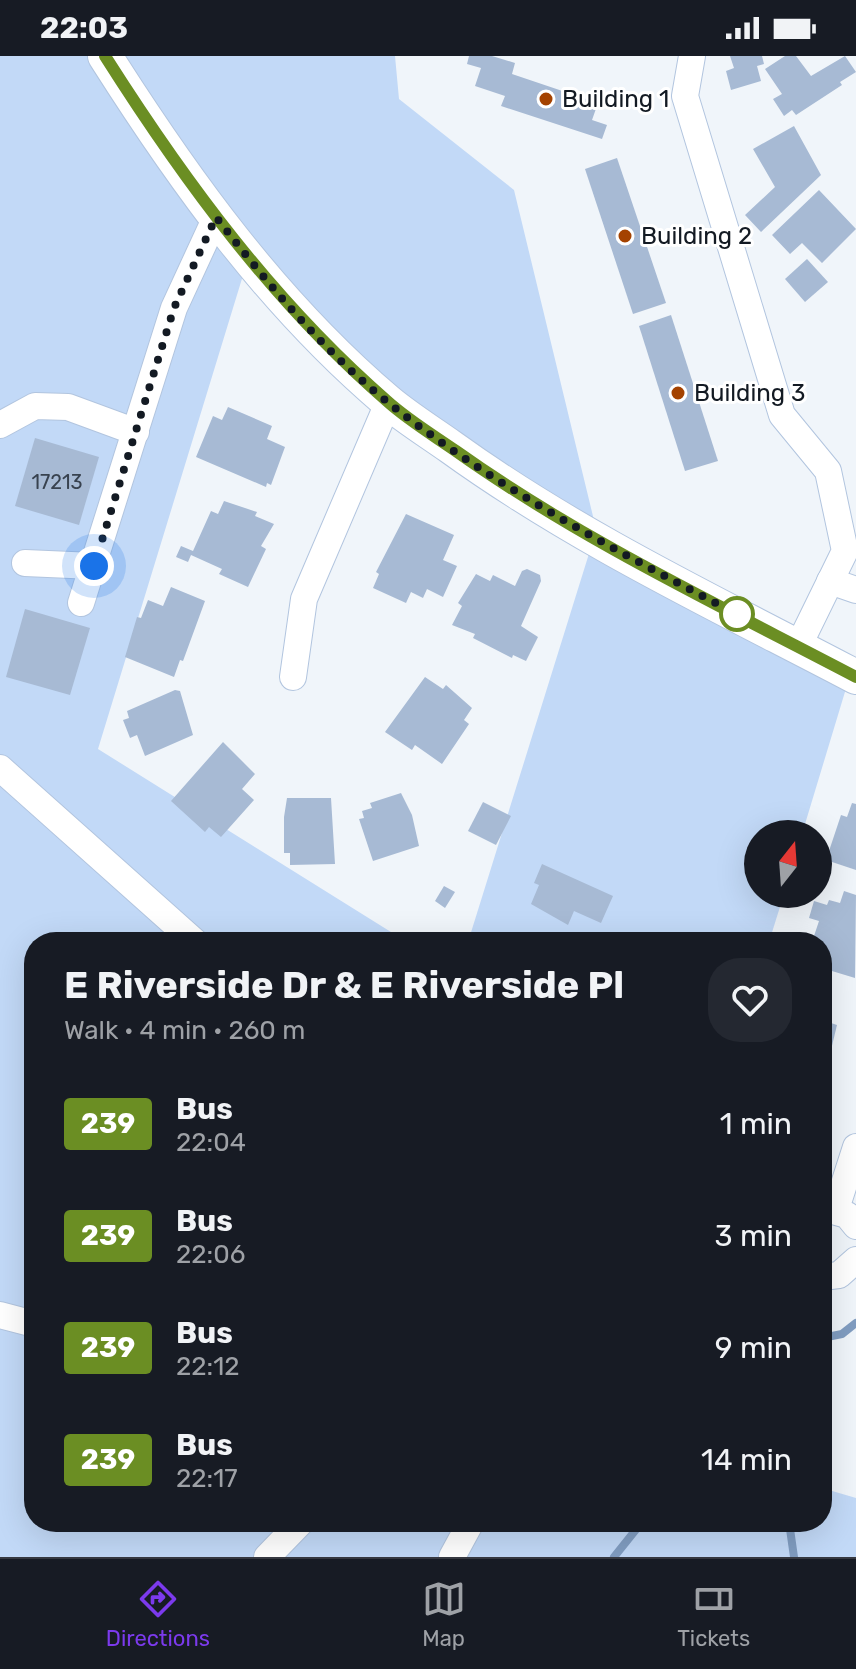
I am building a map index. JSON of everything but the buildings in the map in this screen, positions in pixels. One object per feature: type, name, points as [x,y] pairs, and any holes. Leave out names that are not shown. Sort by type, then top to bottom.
[{"type":"main road","points":[[105,56],[150,127],[216,217],[291,310],[388,403],[514,493],[856,677]]},
{"type":"street","points":[[692,56],[685,96],[782,415],[828,471],[845,551],[798,647]]},
{"type":"street","points":[[81,603],[174,308],[216,217]]},
{"type":"street","points":[[293,677],[304,599],[388,403]]},
{"type":"street","points":[[0,425],[35,406],[68,407],[136,432]]},
{"type":"street","points":[[25,563],[94,566]]},
{"type":"street","points":[[830,581],[856,590]]},
{"type":"street","points":[[0,768],[184,932]]},
{"type":"street","points":[[832,1202],[856,1147]]},
{"type":"street","points":[[832,1211],[856,1226]]},
{"type":"street","points":[[832,1276],[839,1275],[856,1260]]},
{"type":"street","points":[[0,1315],[24,1321]]},
{"type":"street","points":[[267,1557],[291,1532]]},
{"type":"street","points":[[452,1557],[466,1532]]},
{"type":"shaded area","points":[[0,56],[395,56],[399,99],[514,190],[599,541],[514,493],[248,259],[98,749],[391,932],[24,932],[24,1532],[832,1532],[832,1491],[856,1498],[856,1557],[0,1557]]},
{"type":"shaded area","points":[[592,544],[851,672],[806,820],[744,820],[744,908],[780,908],[772,932],[471,932]]},
{"type":"waterway","points":[[832,1336],[842,1334],[856,1323]]},
{"type":"waterway","points":[[614,1557],[634,1532]]},
{"type":"waterway","points":[[790,1532],[794,1557]]},
{"type":"bus line","name":"239","points":[[105,56],[150,127],[248,258],[291,310],[388,403],[514,493],[856,677]]},
{"type":"place","name":"Building 1","points":[[546,99]]},
{"type":"place","name":"Building 2","points":[[625,236]]},
{"type":"place","name":"Building 3","points":[[678,393]]},
{"type":"route","points":[[94,566],[174,308],[216,217],[291,310],[388,403],[514,493],[748,620],[737,614]]}]
